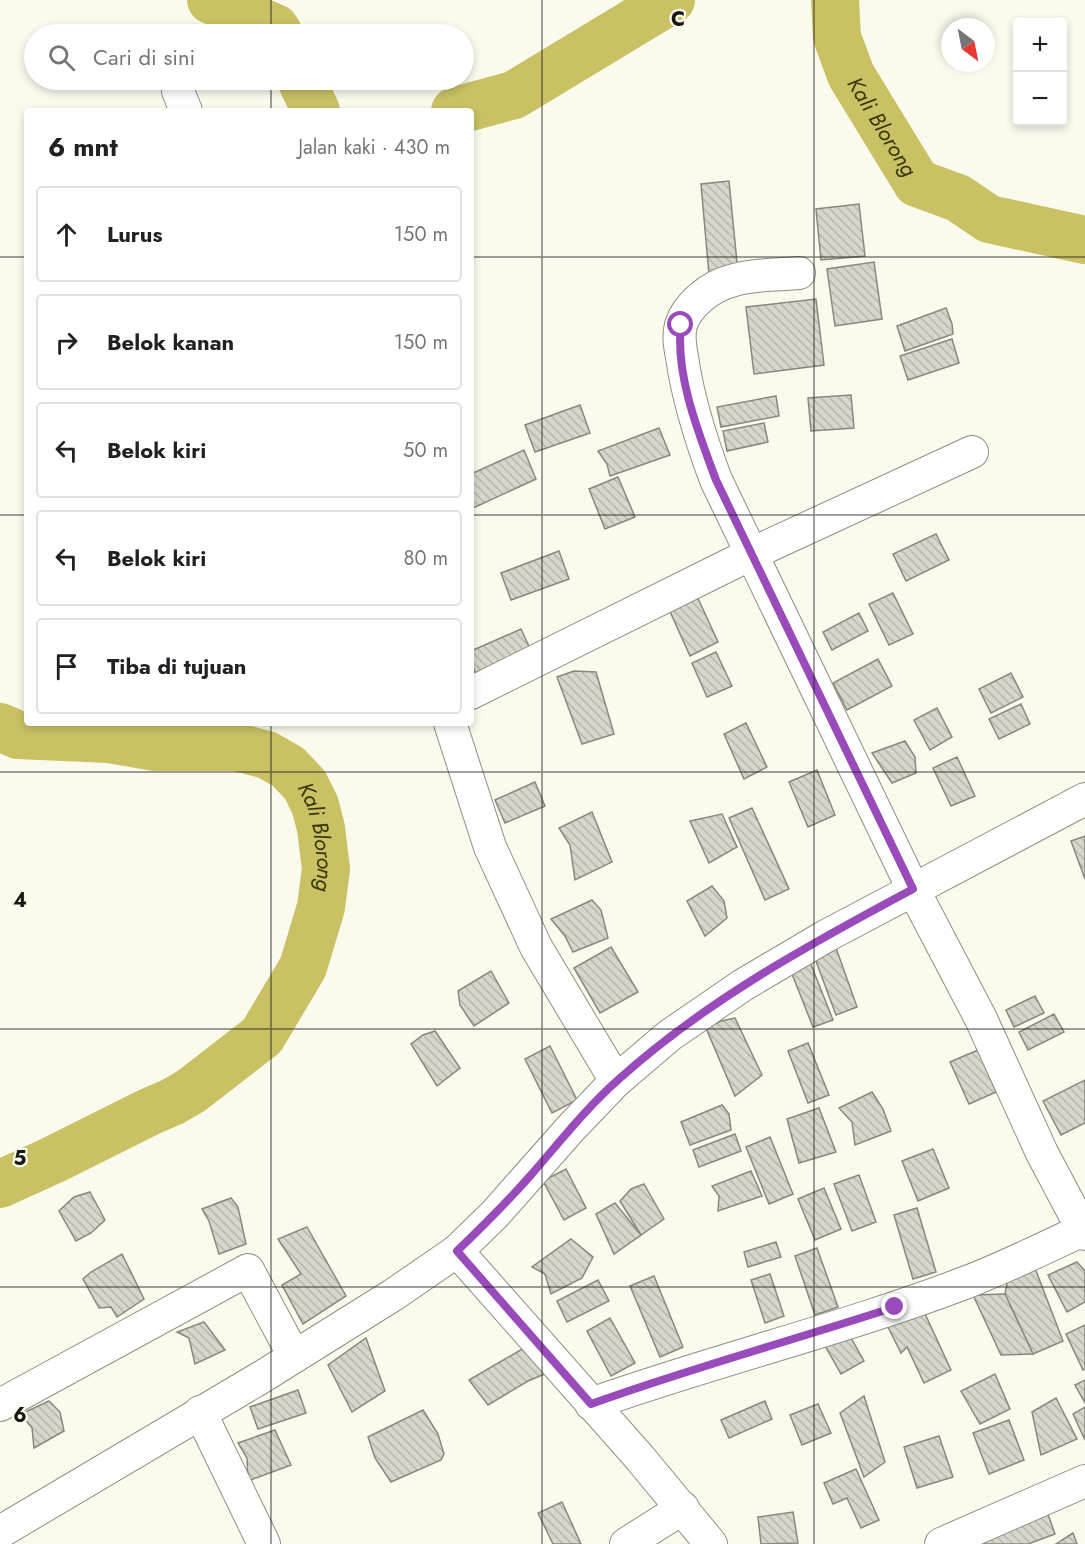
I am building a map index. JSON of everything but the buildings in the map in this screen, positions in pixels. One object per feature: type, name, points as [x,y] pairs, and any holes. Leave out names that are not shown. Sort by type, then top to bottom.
[{"type":"street","points":[[591,1404],[651,1382],[825,1330],[966,1282],[1084,1232],[1042,1153],[981,1019],[913,889],[716,480],[686,388],[679,339],[681,325],[690,309],[703,296],[731,281],[799,273]]},
{"type":"street","points":[[474,692],[751,554],[972,452]]},
{"type":"street","points":[[451,726],[490,847],[536,947],[616,1081]]},
{"type":"street","points":[[0,1532],[294,1356],[393,1295],[457,1251],[495,1214],[616,1081],[670,1035],[743,985],[826,936],[1085,799]]},
{"type":"street","points":[[457,1251],[683,1508],[711,1544]]},
{"type":"street","points":[[0,1405],[248,1270],[294,1356]]},
{"type":"street","points":[[200,1412],[264,1544]]},
{"type":"street","points":[[941,1544],[1085,1480]]},
{"type":"street","points":[[626,1544],[683,1508]]},
{"type":"waterway","name":"Kali Blorong","points":[[211,0],[266,24]]},
{"type":"waterway","name":"Kali Blorong","points":[[466,108],[514,95],[671,0]]},
{"type":"waterway","name":"Kali Blorong","points":[[835,0],[837,37],[851,75],[917,183],[958,198],[989,219],[1085,240]]},
{"type":"waterway","name":"Kali Blorong","points":[[306,90],[315,108]]},
{"type":"waterway","name":"Kali Blorong","points":[[0,727],[18,735],[109,739],[156,747],[237,747],[267,755],[288,767],[305,785],[315,805],[321,828],[326,869],[321,907],[303,967],[262,1036],[191,1091],[172,1102],[0,1184]]},
{"type":"route","points":[[681,325],[679,339],[686,388],[716,480],[913,889],[826,936],[743,985],[670,1035],[616,1081],[571,1128],[529,1178],[457,1251],[591,1404],[651,1382],[895,1307]]}]
